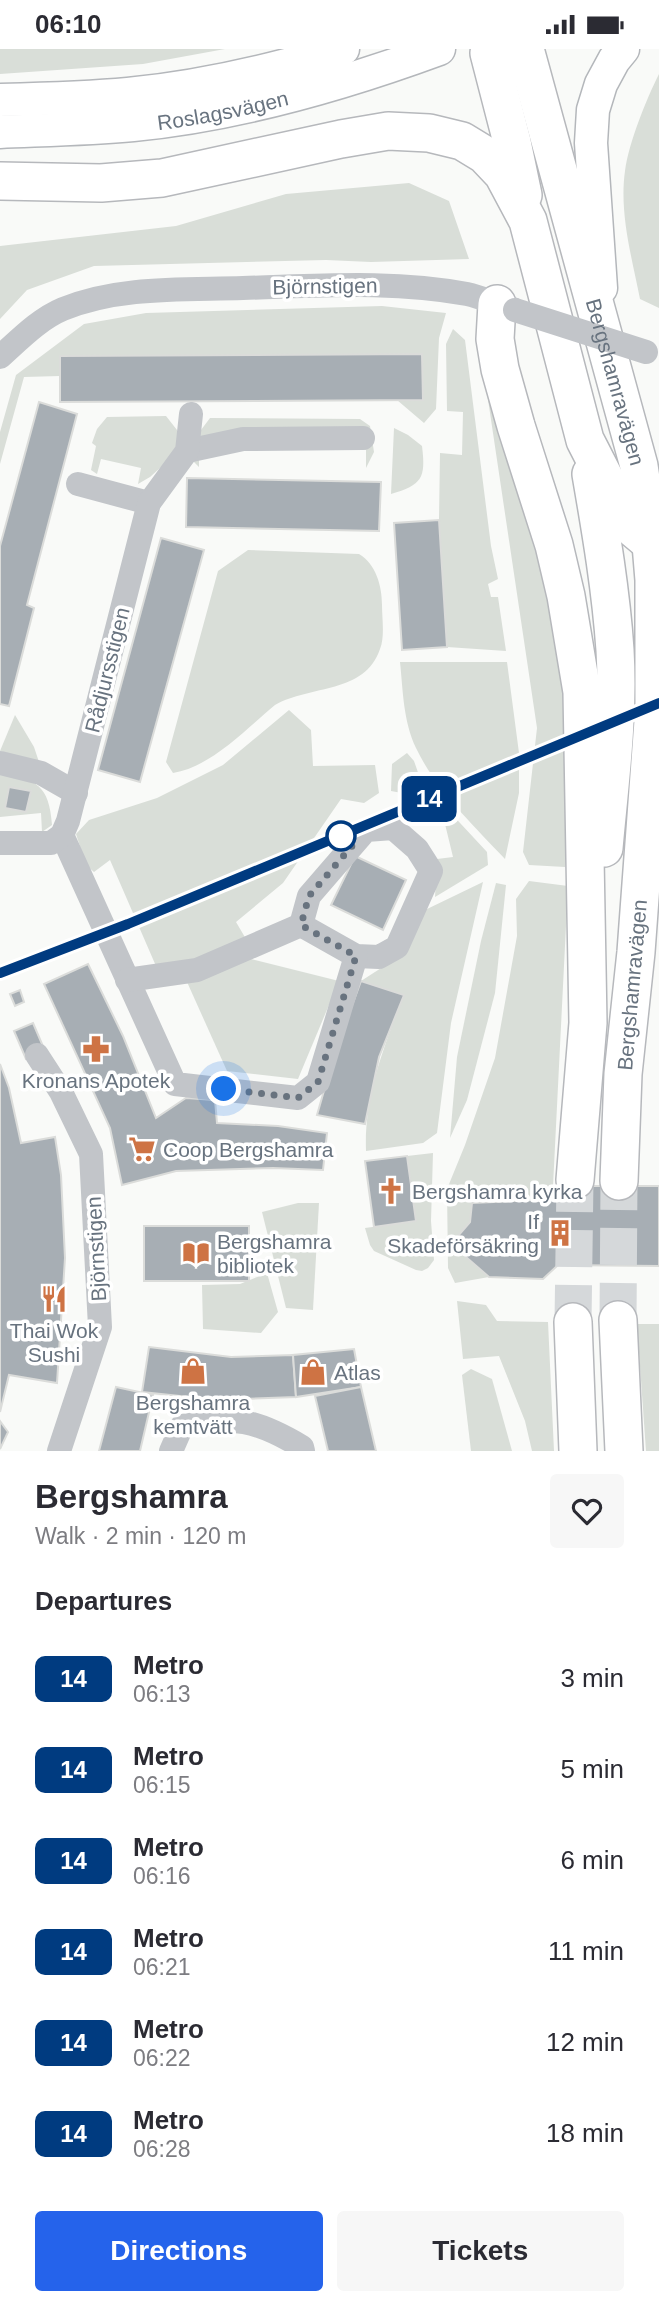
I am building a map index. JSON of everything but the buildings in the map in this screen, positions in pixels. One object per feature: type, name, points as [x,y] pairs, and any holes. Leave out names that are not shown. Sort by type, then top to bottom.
[{"type":"highway","name":"Bergshamravägen","points":[[507,51],[649,480],[655,546],[656,698],[636,952],[623,1074],[619,1181]]},
{"type":"highway","name":"Bergshamravägen","points":[[507,51],[512,142],[527,221]]},
{"type":"highway","points":[[0,181],[101,183],[162,178],[388,131],[429,134],[462,141],[485,155],[503,174],[527,221],[584,440],[623,514],[634,529],[655,546]]},
{"type":"highway","points":[[506,307],[495,339],[500,369],[554,545],[566,596],[582,692],[588,1023],[575,1180]]},
{"type":"highway","name":"Bergshamravägen","points":[[584,440],[609,589],[615,652],[615,727],[588,1023]]},
{"type":"highway","points":[[618,1320],[624,1451]]},
{"type":"highway","points":[[573,1322],[578,1451]]},
{"type":"main road","name":"Roslagsvägen","points":[[0,100],[104,96],[193,85],[343,49]]},
{"type":"main road","name":"Roslagsvägen","points":[[0,132],[135,125],[245,107],[320,89],[439,49]]},
{"type":"main road","points":[[605,341],[591,143],[593,110],[601,84],[614,59],[623,49]]},
{"type":"street","name":"Björnstigen","points":[[0,357],[28,331],[61,309],[96,298],[149,291],[369,284],[470,294],[652,354]]},
{"type":"street","name":"Rådjursstigen","points":[[62,835],[76,793],[149,503],[187,451],[191,414]]},
{"type":"street","points":[[187,451],[243,439],[363,438]]},
{"type":"street","points":[[78,484],[149,503]]},
{"type":"street","points":[[0,763],[41,773],[76,793]]},
{"type":"street","points":[[393,828],[417,849],[431,871],[397,947],[379,957],[356,956],[301,925],[309,896],[366,830],[393,828]]},
{"type":"street","points":[[0,843],[51,843],[62,835],[175,1084],[298,1098],[318,1082],[356,956]]},
{"type":"street","points":[[127,980],[197,970],[301,925]]},
{"type":"street","name":"Björnstigen","points":[[37,1055],[61,1092],[91,1154],[100,1327],[59,1451]]},
{"type":"street","points":[[171,1451],[182,1426],[235,1419],[271,1429],[302,1447],[303,1451]]},
{"type":"shaded area","points":[[0,49],[225,49],[143,64],[0,74]]},
{"type":"shaded area","points":[[659,74],[659,308],[640,299],[627,235],[624,187],[634,134]]},
{"type":"shaded area","points":[[409,183],[449,201],[469,259],[94,266],[27,290],[0,319],[0,246],[176,226],[286,194]]},
{"type":"shaded area","points":[[382,306],[446,313],[439,338],[436,409],[424,423],[397,400],[423,400],[422,354],[60,356],[60,376],[24,377],[0,464],[0,432],[16,375],[84,324],[146,313]]},
{"type":"shaded area","points":[[453,329],[465,340],[491,546],[498,579],[488,584],[491,597],[498,597],[506,651],[447,647],[439,520],[440,453],[462,455],[463,412],[447,411],[446,344]]},
{"type":"shaded area","points":[[483,366],[505,422],[564,663],[568,814],[565,867],[529,865],[523,852],[537,728]]},
{"type":"shaded area","points":[[166,416],[177,430],[181,449],[150,477],[138,484],[141,468],[101,459],[97,474],[91,470],[96,446],[92,443],[97,429],[107,417]]},
{"type":"shaded area","points":[[210,418],[360,419],[370,426],[374,452],[366,468],[366,450],[199,449],[199,467],[193,461],[198,434]]},
{"type":"shaded area","points":[[394,428],[422,446],[423,466],[420,479],[391,494]]},
{"type":"shaded area","points":[[248,550],[359,554],[365,558],[377,576],[381,590],[382,644],[373,664],[362,674],[335,686],[275,705],[214,755],[173,773],[166,762],[218,571]]},
{"type":"shaded area","points":[[400,662],[507,662],[519,753],[519,793],[505,859],[445,793],[416,748],[406,716]]},
{"type":"shaded area","points":[[289,710],[311,730],[313,766],[375,765],[379,793],[364,803],[341,799],[283,883],[236,922],[246,939],[159,973],[110,860],[94,872],[86,865],[76,834],[89,820],[157,798],[223,765]]},
{"type":"shaded area","points":[[15,715],[34,747],[39,762],[0,751]]},
{"type":"shaded area","points":[[407,753],[414,761],[421,781],[487,852],[488,865],[435,897],[437,859],[453,857],[445,824],[418,796],[391,791],[392,764]]},
{"type":"shaded area","points":[[0,772],[23,778],[39,787],[48,801],[52,825],[42,832],[41,813],[0,817]]},
{"type":"shaded area","points":[[529,881],[568,886],[553,1186],[535,1186],[533,1200],[472,1203],[470,1222],[451,1244],[489,1277],[455,1283],[448,1268],[447,1189],[495,1058],[517,936],[516,899]]},
{"type":"shaded area","points":[[483,882],[451,1023],[437,1133],[423,1143],[366,1151],[372,1091],[404,995],[361,981],[406,952],[425,910]]},
{"type":"shaded area","points":[[496,883],[506,885],[495,993],[467,1100],[450,1138],[457,1057]]},
{"type":"shaded area","points":[[243,957],[339,981],[298,1079],[227,1071],[187,982]]},
{"type":"shaded area","points":[[433,1153],[431,1221],[434,1260],[422,1271],[374,1251],[365,1228],[416,1221],[407,1156]]},
{"type":"shaded area","points":[[298,1203],[319,1203],[313,1310],[286,1308],[262,1212]]},
{"type":"shaded area","points":[[267,1273],[278,1312],[261,1333],[203,1329],[202,1285],[240,1284]]},
{"type":"shaded area","points":[[457,1301],[486,1305],[497,1321],[548,1322],[554,1451],[532,1451],[525,1421],[499,1356],[463,1359]]},
{"type":"shaded area","points":[[637,1324],[659,1324],[659,1451],[646,1451]]},
{"type":"shaded area","points":[[471,1369],[492,1379],[512,1451],[471,1451],[462,1375]]},
{"type":"tunnel","points":[[573,1322],[575,1180]]},
{"type":"tunnel","points":[[618,1320],[619,1181]]},
{"type":"metro line","name":"14","points":[[0,973],[128,924],[659,703]]},
{"type":"place","name":"Kronans Apotek","points":[[96,1049]]},
{"type":"place","name":"Coop Bergshamra","points":[[142,1149]]},
{"type":"place","name":"Bergshamra kyrka","points":[[391,1191]]},
{"type":"place","name":"If Skadeförsäkring","points":[[560,1233]]},
{"type":"place","name":"Bergshamra bibliotek","points":[[196,1253]]},
{"type":"place","name":"Thai Wok Sushi","points":[[54,1299]]},
{"type":"place","name":"Bergshamra kemtvätt","points":[[193,1371]]},
{"type":"place","name":"Atlas","points":[[313,1372]]},
{"type":"route","points":[[224,1089],[298,1098],[318,1082],[356,956],[301,925],[309,896],[352,846],[341,836]]}]
